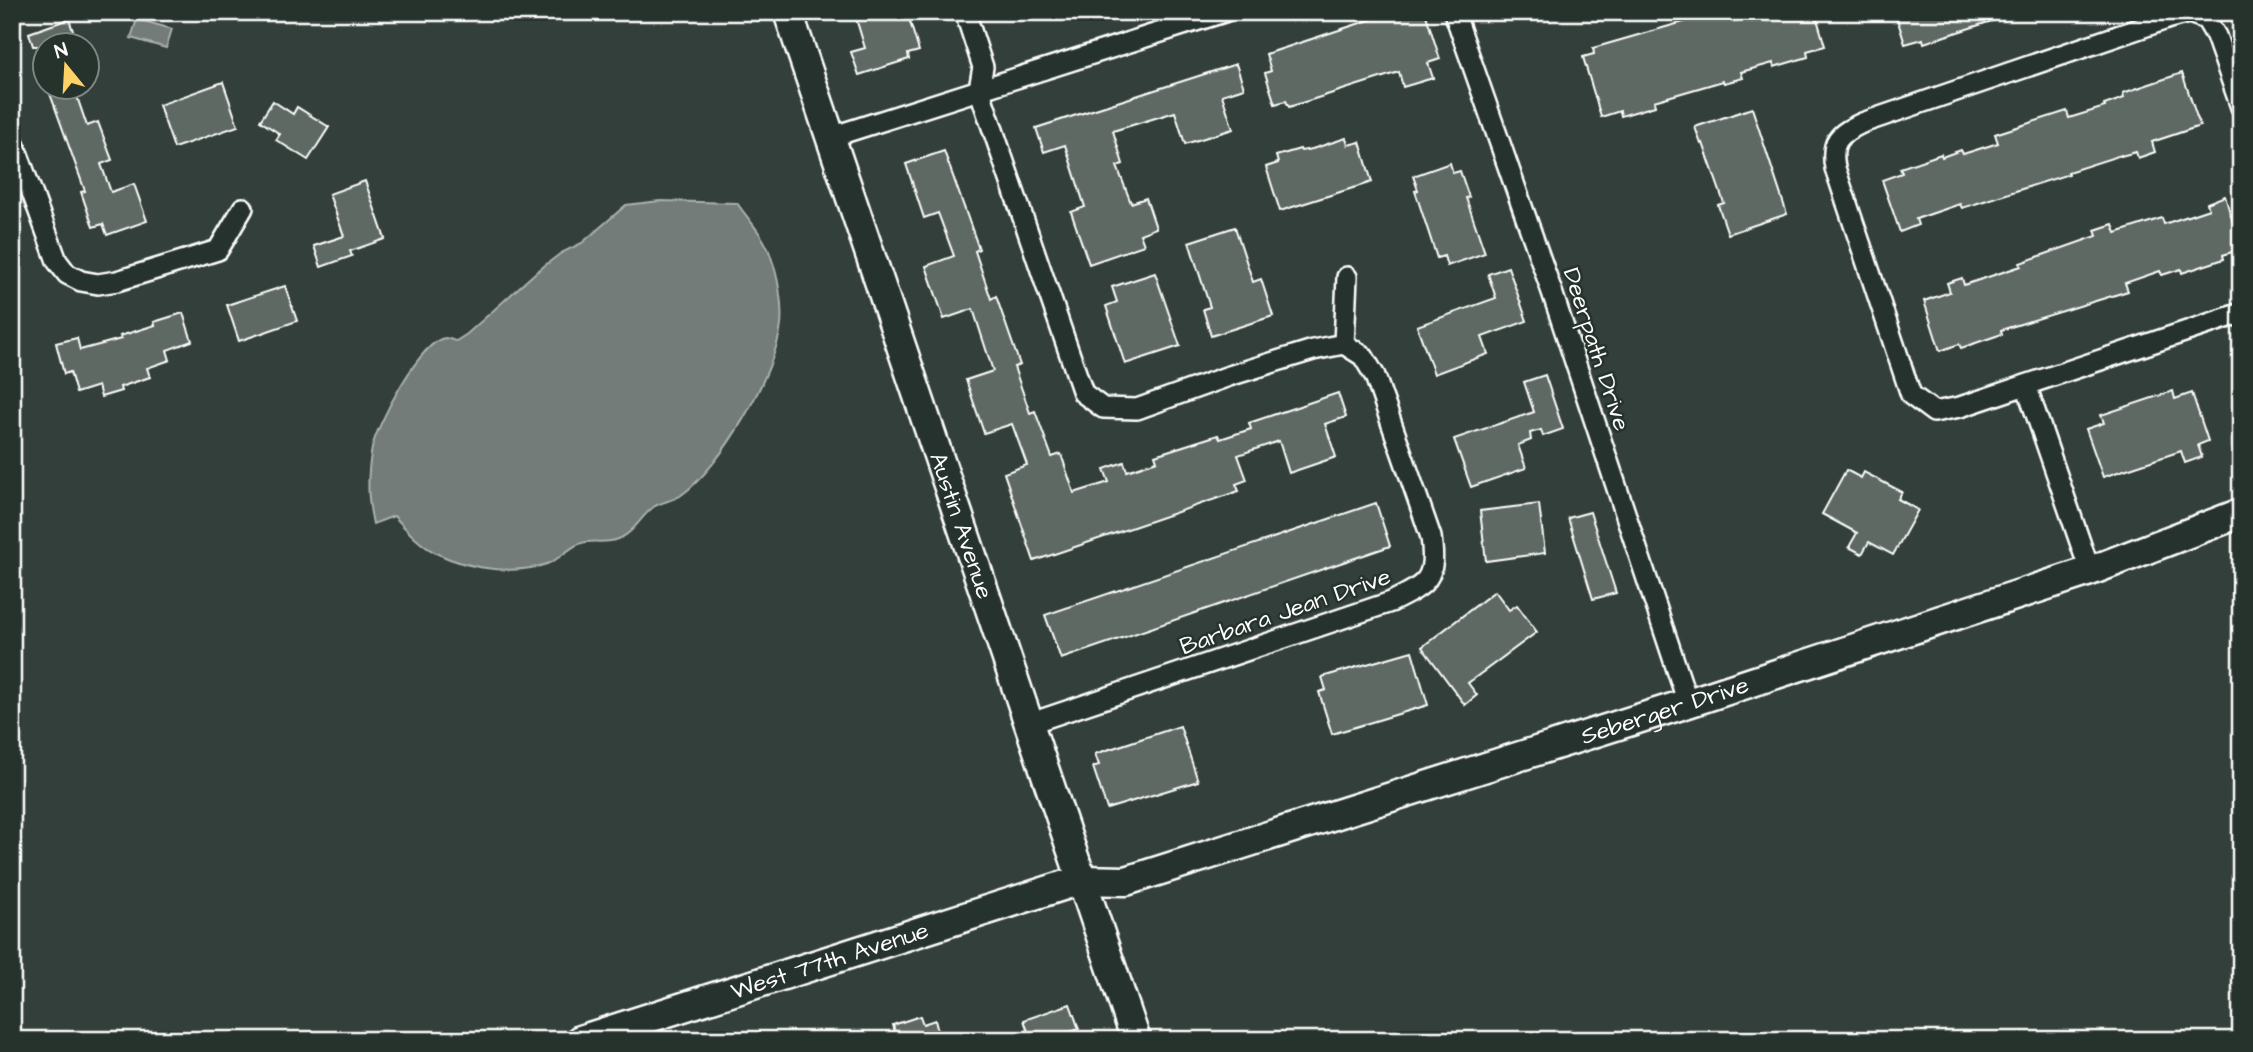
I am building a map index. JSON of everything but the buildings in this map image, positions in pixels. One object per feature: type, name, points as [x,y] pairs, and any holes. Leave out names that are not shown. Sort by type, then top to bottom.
[{"type":"street","name":"Austin Avenue","points":[[789,12],[1136,1040]]},
{"type":"street","points":[[965,12],[983,67],[979,89],[1083,393],[1103,408],[1136,409],[1313,349],[1344,344],[1347,278]]},
{"type":"street","points":[[831,137],[1224,12]]},
{"type":"street","name":"Deerpath Drive","points":[[1454,12],[1552,292],[1688,704]]},
{"type":"street","points":[[2241,107],[2216,36],[2206,19],[2189,13],[1862,123],[1842,132],[1832,152],[1911,395],[1934,412],[1960,407],[2241,313]]},
{"type":"street","points":[[12,138],[57,261],[66,274],[81,281],[98,284],[117,281],[218,250],[243,208]]},
{"type":"street","name":"Barbara Jean Drive","points":[[1028,724],[1391,602],[1422,587],[1432,569],[1431,537],[1375,376],[1363,356],[1344,344]]},
{"type":"street","points":[[2026,385],[2090,571]]},
{"type":"street","name":"Seberger Drive","points":[[1081,880],[1126,881],[1688,704],[2090,571],[2241,513]]},
{"type":"street","name":"West 77th Avenue","points":[[580,1040],[1081,880]]},
{"type":"shaded area","points":[[137,19],[172,29],[166,48],[131,38]]},
{"type":"shaded area","points":[[660,201],[737,203],[769,250],[778,281],[781,325],[768,368],[744,418],[696,483],[680,496],[655,506],[621,538],[579,544],[551,562],[520,569],[477,567],[438,554],[425,547],[394,516],[373,524],[368,486],[375,437],[401,386],[424,353],[435,342],[445,338],[456,341],[467,334],[535,273],[561,253],[582,243],[626,205]]}]
